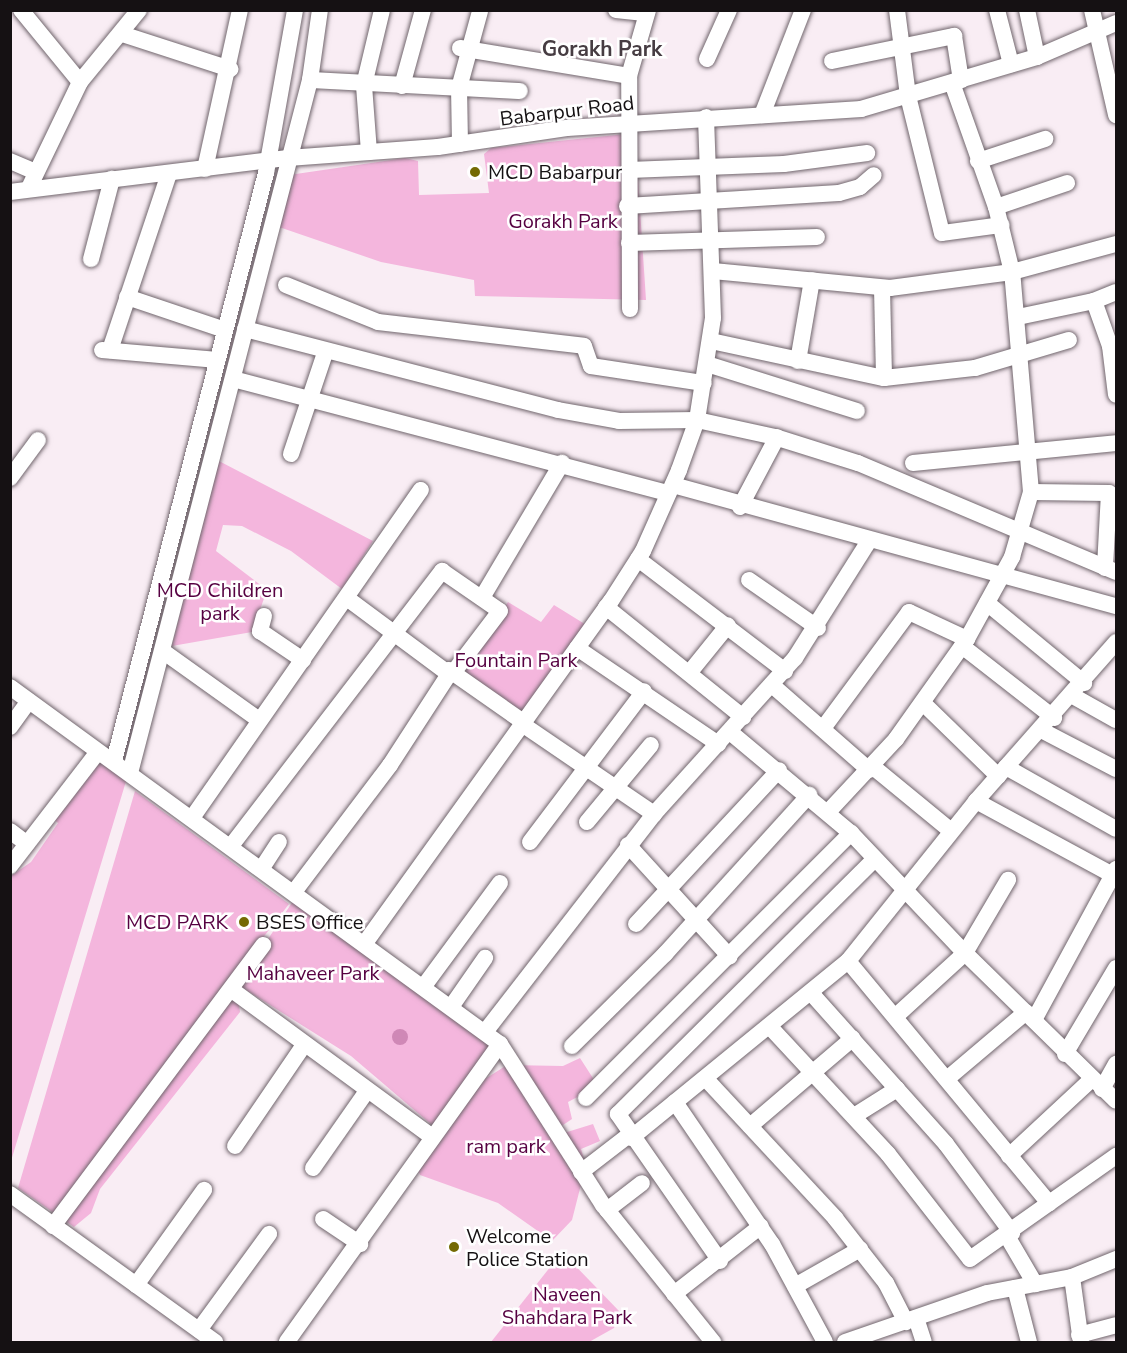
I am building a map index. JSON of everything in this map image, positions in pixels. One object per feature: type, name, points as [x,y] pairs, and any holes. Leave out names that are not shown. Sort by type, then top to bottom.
[{"type":"street","points":[[21,10],[80,82]]},
{"type":"street","points":[[28,188],[33,171],[80,82],[122,34],[139,10]]},
{"type":"street","points":[[205,170],[230,69],[240,10]]},
{"type":"street","points":[[121,767],[225,330],[269,161],[295,10]]},
{"type":"street","points":[[121,767],[164,652],[288,158],[310,80],[320,10]]},
{"type":"street","points":[[369,152],[364,85],[382,10]]},
{"type":"street","points":[[402,86],[423,10]]},
{"type":"street","points":[[616,10],[648,12],[629,76],[627,206],[630,309]]},
{"type":"street","points":[[707,60],[729,10]]},
{"type":"street","points":[[762,115],[803,10]]},
{"type":"street","points":[[897,10],[899,48],[908,96],[942,233],[1001,225]]},
{"type":"street","points":[[996,10],[1011,64]]},
{"type":"street","points":[[1027,10],[1037,57]]},
{"type":"street","points":[[1092,10],[1094,33],[1116,115]]},
{"type":"street","points":[[460,144],[459,88],[465,49],[480,12]]},
{"type":"street","name":"Babarpur Road","points":[[10,192],[28,188],[205,170],[288,158],[460,144],[628,124],[706,117],[861,109],[1037,57],[1116,23]]},
{"type":"street","points":[[122,34],[230,69]]},
{"type":"street","points":[[828,812],[870,768],[923,703],[964,643],[1003,575],[1022,531],[1031,492],[1022,357],[1012,272],[996,207],[978,161],[957,81],[954,36],[832,61]]},
{"type":"street","points":[[465,49],[629,76]]},
{"type":"street","points":[[310,80],[364,85],[520,91]]},
{"type":"street","points":[[365,944],[521,722],[606,607],[638,559],[671,489],[698,420],[711,341],[710,167],[706,117]]},
{"type":"street","points":[[978,161],[1045,139]]},
{"type":"street","points":[[629,170],[710,167],[867,153]]},
{"type":"street","points":[[10,161],[33,171]]},
{"type":"street","points":[[169,174],[127,297],[106,350],[218,360]]},
{"type":"street","points":[[627,206],[710,199],[839,193],[860,187],[874,175]]},
{"type":"street","points":[[90,259],[112,179]]},
{"type":"street","points":[[996,207],[1067,183]]},
{"type":"street","points":[[628,243],[711,238],[817,237]]},
{"type":"street","points":[[712,271],[882,288],[1012,272],[1116,244]]},
{"type":"street","points":[[798,361],[812,280]]},
{"type":"street","points":[[286,285],[378,322],[584,345],[591,366],[704,383]]},
{"type":"street","points":[[882,288],[884,378]]},
{"type":"street","points":[[1018,317],[1094,301],[1116,292]]},
{"type":"street","points":[[127,297],[225,330]]},
{"type":"street","points":[[1094,301],[1110,346],[1116,395]]},
{"type":"street","points":[[245,329],[325,353],[589,416],[663,424],[698,420],[777,437],[858,463],[1111,570],[1113,492],[1031,492]]},
{"type":"street","points":[[711,341],[884,378],[1022,357],[1069,340]]},
{"type":"street","points":[[291,454],[312,401],[325,353]]},
{"type":"street","points":[[707,364],[857,411]]},
{"type":"street","points":[[233,379],[312,401],[671,489],[1116,606]]},
{"type":"street","points":[[740,507],[777,437]]},
{"type":"street","points":[[10,478],[38,440]]},
{"type":"street","points":[[913,463],[1028,448],[1116,443]]},
{"type":"street","points":[[483,596],[562,463]]},
{"type":"street","points":[[192,818],[259,720],[348,599],[421,490]]},
{"type":"street","points":[[485,1032],[628,845],[785,671],[818,628],[869,541]]},
{"type":"street","points":[[638,559],[729,625],[785,671]]},
{"type":"street","points":[[231,846],[442,571],[483,596],[500,611],[451,672],[390,765],[294,892]]},
{"type":"street","points":[[749,580],[818,628]]},
{"type":"street","points":[[348,599],[654,814]]},
{"type":"street","points":[[987,603],[1084,683]]},
{"type":"street","points":[[606,607],[690,672],[743,717]]},
{"type":"street","points":[[824,727],[909,612],[964,643],[1054,718]]},
{"type":"street","points":[[690,672],[729,625]]},
{"type":"street","points":[[257,627],[303,660]]},
{"type":"street","points":[[577,648],[644,691],[779,770],[851,833],[964,954],[1116,1101]]},
{"type":"street","points":[[581,1172],[771,1028],[848,961],[907,893],[951,831],[976,801],[1002,771],[1043,731],[1114,650]]},
{"type":"street","points":[[164,652],[259,720]]},
{"type":"street","points":[[772,686],[824,727],[870,768],[951,831]]},
{"type":"street","points":[[10,687],[97,753],[121,767],[424,986],[500,1044],[607,1209],[713,1342]]},
{"type":"street","points":[[531,842],[644,691]]},
{"type":"street","points":[[1073,696],[1116,720]]},
{"type":"street","points":[[10,728],[29,701]]},
{"type":"street","points":[[923,703],[1002,771],[1116,828]]},
{"type":"street","points":[[1043,731],[1116,769]]},
{"type":"street","points":[[587,822],[651,745]]},
{"type":"street","points":[[10,866],[97,753]]},
{"type":"street","points":[[636,924],[779,770]]},
{"type":"street","points":[[572,1046],[695,920],[808,795]]},
{"type":"street","points":[[948,1078],[1030,1016],[1115,872],[976,801]]},
{"type":"street","points":[[10,831],[27,844]]},
{"type":"street","points":[[586,1098],[730,957],[851,833]]},
{"type":"street","points":[[262,868],[279,842]]},
{"type":"street","points":[[628,845],[730,957]]},
{"type":"street","points":[[720,1261],[630,1137],[620,1112],[875,859]]},
{"type":"street","points":[[896,1016],[964,954],[1008,880]]},
{"type":"street","points":[[424,986],[500,883]]},
{"type":"street","points":[[53,1226],[232,990],[263,945]]},
{"type":"street","points":[[451,1007],[485,958]]},
{"type":"street","points":[[848,961],[948,1078],[1049,1203]]},
{"type":"street","points":[[1065,1054],[1116,968]]},
{"type":"street","points":[[232,990],[432,1137]]},
{"type":"street","points":[[812,994],[897,1089],[1009,1234],[1035,1284]]},
{"type":"street","points":[[771,1028],[854,1116],[970,1259],[1009,1234],[1116,1156]]},
{"type":"street","points":[[750,1126],[853,1038]]},
{"type":"street","points":[[291,1341],[432,1137],[500,1044]]},
{"type":"street","points":[[235,1146],[304,1045]]},
{"type":"street","points":[[1010,1155],[1097,1084],[1116,1064]]},
{"type":"street","points":[[706,1079],[860,1249],[924,1342]]},
{"type":"street","points":[[854,1116],[897,1089]]},
{"type":"street","points":[[313,1168],[367,1091]]},
{"type":"street","points":[[675,1102],[761,1226],[825,1342]]},
{"type":"street","points":[[607,1209],[642,1183]]},
{"type":"street","points":[[136,1285],[204,1190]]},
{"type":"street","points":[[12,1195],[215,1342]]},
{"type":"street","points":[[323,1219],[360,1244]]},
{"type":"street","points":[[674,1294],[720,1261],[761,1226]]},
{"type":"street","points":[[199,1330],[269,1234]]},
{"type":"street","points":[[795,1286],[860,1249]]},
{"type":"street","points":[[845,1342],[1015,1288],[1072,1277],[1116,1259]]},
{"type":"street","points":[[1072,1277],[1080,1339],[1116,1325]]},
{"type":"street","points":[[1015,1288],[1029,1342]]},
{"type":"green space","name":"Gorakh Park","points":[[635,133],[646,300],[475,296],[474,280],[381,262],[279,227],[289,175],[405,158],[418,161],[419,195],[489,193],[484,154],[491,148]]},
{"type":"green space","name":"MCD Children park","points":[[217,460],[373,541],[342,589],[291,551],[242,526],[223,525],[216,551],[267,590],[252,632],[172,646]]},
{"type":"green space","name":"Fountain Park","points":[[508,602],[541,622],[554,605],[588,626],[520,723],[462,669]]},
{"type":"green space","points":[[89,762],[103,762],[127,778],[11,1161],[11,876],[31,862],[58,823],[52,818]]},
{"type":"green space","name":"MCD PARK","points":[[135,791],[289,904],[234,975],[240,1012],[100,1189],[91,1213],[74,1227],[18,1188]]},
{"type":"green space","name":"Mahaveer Park","points":[[295,898],[497,1046],[433,1126],[351,1056],[238,985]]},
{"type":"green space","name":"ram park","points":[[580,1058],[598,1086],[568,1102],[572,1119],[560,1127],[564,1133],[593,1124],[600,1141],[581,1149],[586,1165],[572,1220],[552,1241],[498,1203],[420,1175],[418,1169],[485,1079],[507,1065],[563,1066]]},
{"type":"green space","name":"Naveen Shahdara Park","points":[[562,1252],[620,1312],[614,1328],[589,1342],[491,1342]]},
{"type":"shaded area","points":[[397,1029],[403,1029],[408,1037],[406,1043],[397,1045],[392,1040],[392,1034]]},
{"type":"place","name":"MCD Babarpur","points":[[475,172]]},
{"type":"place","name":"BSES Office","points":[[244,922]]},
{"type":"place","name":"Welcome Police Station","points":[[454,1247]]},
{"type":"district","name":"Gorakh Park","points":[[602,49]]}]
